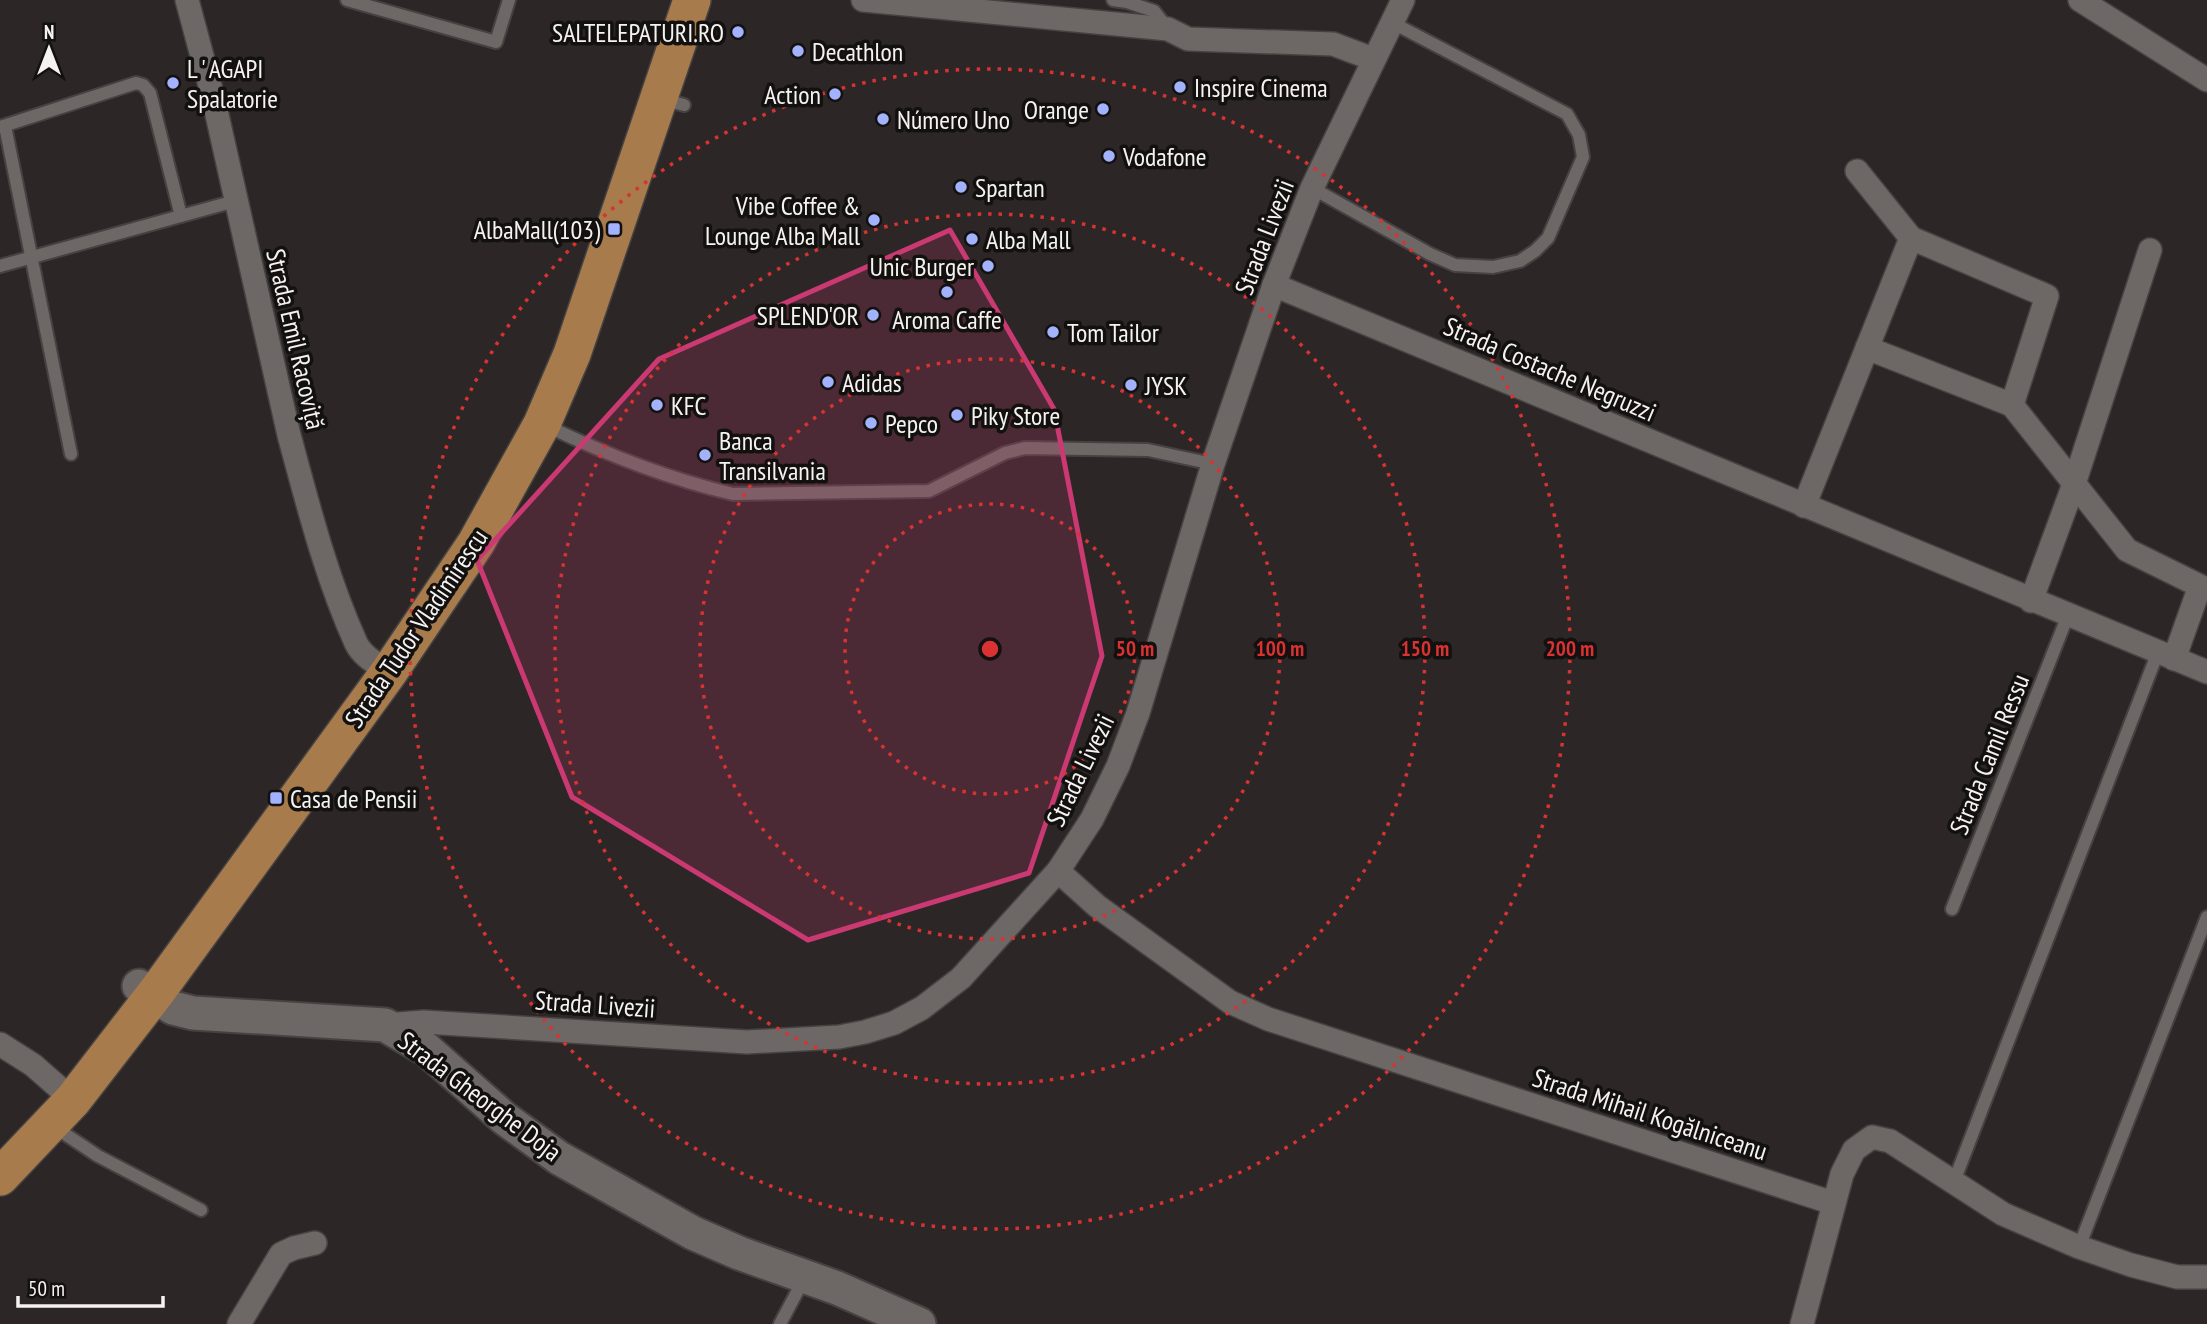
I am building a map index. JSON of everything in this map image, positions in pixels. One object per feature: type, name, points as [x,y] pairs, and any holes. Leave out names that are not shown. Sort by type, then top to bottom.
[{"type":"main road","name":"Strada Tudor Vladimirescu","points":[[381,666],[484,491],[523,418],[552,346],[668,0]]},
{"type":"main road","name":"Strada Tudor Vladimirescu","points":[[0,1177],[61,1103],[146,991],[381,666],[476,543],[542,424],[572,354],[671,101],[692,0]]},
{"type":"main road","name":"Strada Tudor Vladimirescu","points":[[0,1152],[61,1103]]},
{"type":"street","name":"Strada Emil Racoviță","points":[[187,0],[213,97],[303,488],[350,629],[359,649],[381,666]]},
{"type":"street","points":[[863,0],[1168,29],[1188,39],[1334,44],[1373,59]]},
{"type":"street","name":"Strada Livezii","points":[[385,1025],[424,1022],[747,1042],[839,1037],[894,1023],[922,1008],[961,978],[1058,870],[1091,819],[1122,755],[1138,713],[1213,464],[1274,285],[1312,188],[1403,0]]},
{"type":"street","points":[[2080,0],[2207,80]]},
{"type":"street","points":[[1857,171],[1911,238],[2048,296],[2012,405]]},
{"type":"street","points":[[1804,506],[1911,238]]},
{"type":"street","points":[[2031,601],[2074,484],[2150,250]]},
{"type":"street","name":"Strada Costache Negruzzi","points":[[1274,285],[2031,601],[2188,661]]},
{"type":"street","points":[[1867,348],[2012,405],[2127,550],[2200,586],[2188,661]]},
{"type":"street","name":"Strada Mihail Kogălniceanu","points":[[1058,870],[1097,906],[1230,1002],[1268,1018],[1833,1203]]},
{"type":"street","name":"Strada Gheorghe Doja","points":[[146,991],[173,1008],[193,1013],[385,1025],[426,1049],[504,1118],[559,1158],[693,1233],[739,1253],[870,1301],[919,1324]]},
{"type":"street","points":[[0,1044],[33,1065],[61,1103]]},
{"type":"street","points":[[1802,1324],[1842,1174],[1854,1150],[1872,1137],[1890,1141],[2003,1214],[2079,1247],[2177,1277],[2207,1278]]},
{"type":"street","points":[[239,1324],[281,1254],[315,1243]]},
{"type":"lane","points":[[347,0],[496,42],[509,0]]},
{"type":"lane","points":[[1112,0],[1155,5],[1168,29]]},
{"type":"lane","points":[[1312,188],[1430,254],[1455,265],[1493,267],[1520,261],[1548,238],[1583,158],[1579,135],[1567,114],[1391,22]]},
{"type":"lane","points":[[71,454],[2,126],[136,83],[143,85],[150,93],[180,216]]},
{"type":"lane","points":[[0,266],[236,201]]},
{"type":"lane","points":[[542,424],[584,443],[733,495],[929,491],[1005,453],[1025,448],[1148,450],[1213,464]]},
{"type":"lane","name":"Strada Camil Ressu","points":[[1952,909],[2068,615]]},
{"type":"lane","points":[[1953,1184],[2188,661]]},
{"type":"lane","points":[[2079,1247],[2207,917]]},
{"type":"lane","points":[[61,1103],[98,1156],[201,1210]]},
{"type":"lane","points":[[780,1324],[805,1276]]},
{"type":"highlighted area","points":[[950,230],[1054,409],[1102,656],[1029,873],[808,940],[572,797],[477,560],[659,359]]},
{"type":"place","name":"SALTELEPATURI.RO","points":[[738,32]]},
{"type":"place","name":"Decathlon","points":[[798,51]]},
{"type":"place","name":"L ' AGAPI Spalatorie","points":[[173,83]]},
{"type":"place","name":"Inspire Cinema","points":[[1180,87]]},
{"type":"place","name":"Action","points":[[835,94]]},
{"type":"place","name":"Orange","points":[[1103,109]]},
{"type":"place","name":"Número Uno","points":[[883,119]]},
{"type":"place","name":"Vodafone","points":[[1109,156]]},
{"type":"place","name":"Spartan","points":[[961,187]]},
{"type":"place","name":"Vibe Coffee & Lounge Alba Mall","points":[[874,220]]},
{"type":"place","name":"AlbaMall(103)","points":[[614,229]]},
{"type":"place","name":"Alba Mall","points":[[972,239]]},
{"type":"place","name":"Unic Burger","points":[[988,266]]},
{"type":"place","name":"Aroma Caffe","points":[[947,292]]},
{"type":"place","name":"SPLEND'OR","points":[[873,315]]},
{"type":"place","name":"Tom Tailor","points":[[1053,332]]},
{"type":"place","name":"Adidas","points":[[828,382]]},
{"type":"place","name":"JYSK","points":[[1131,385]]},
{"type":"place","name":"KFC","points":[[657,405]]},
{"type":"place","name":"Piky Store","points":[[957,415]]},
{"type":"place","name":"Pepco","points":[[871,423]]},
{"type":"place","name":"Banca Transilvania","points":[[705,455]]},
{"type":"place","name":"Casa de Pensii","points":[[276,798]]}]
